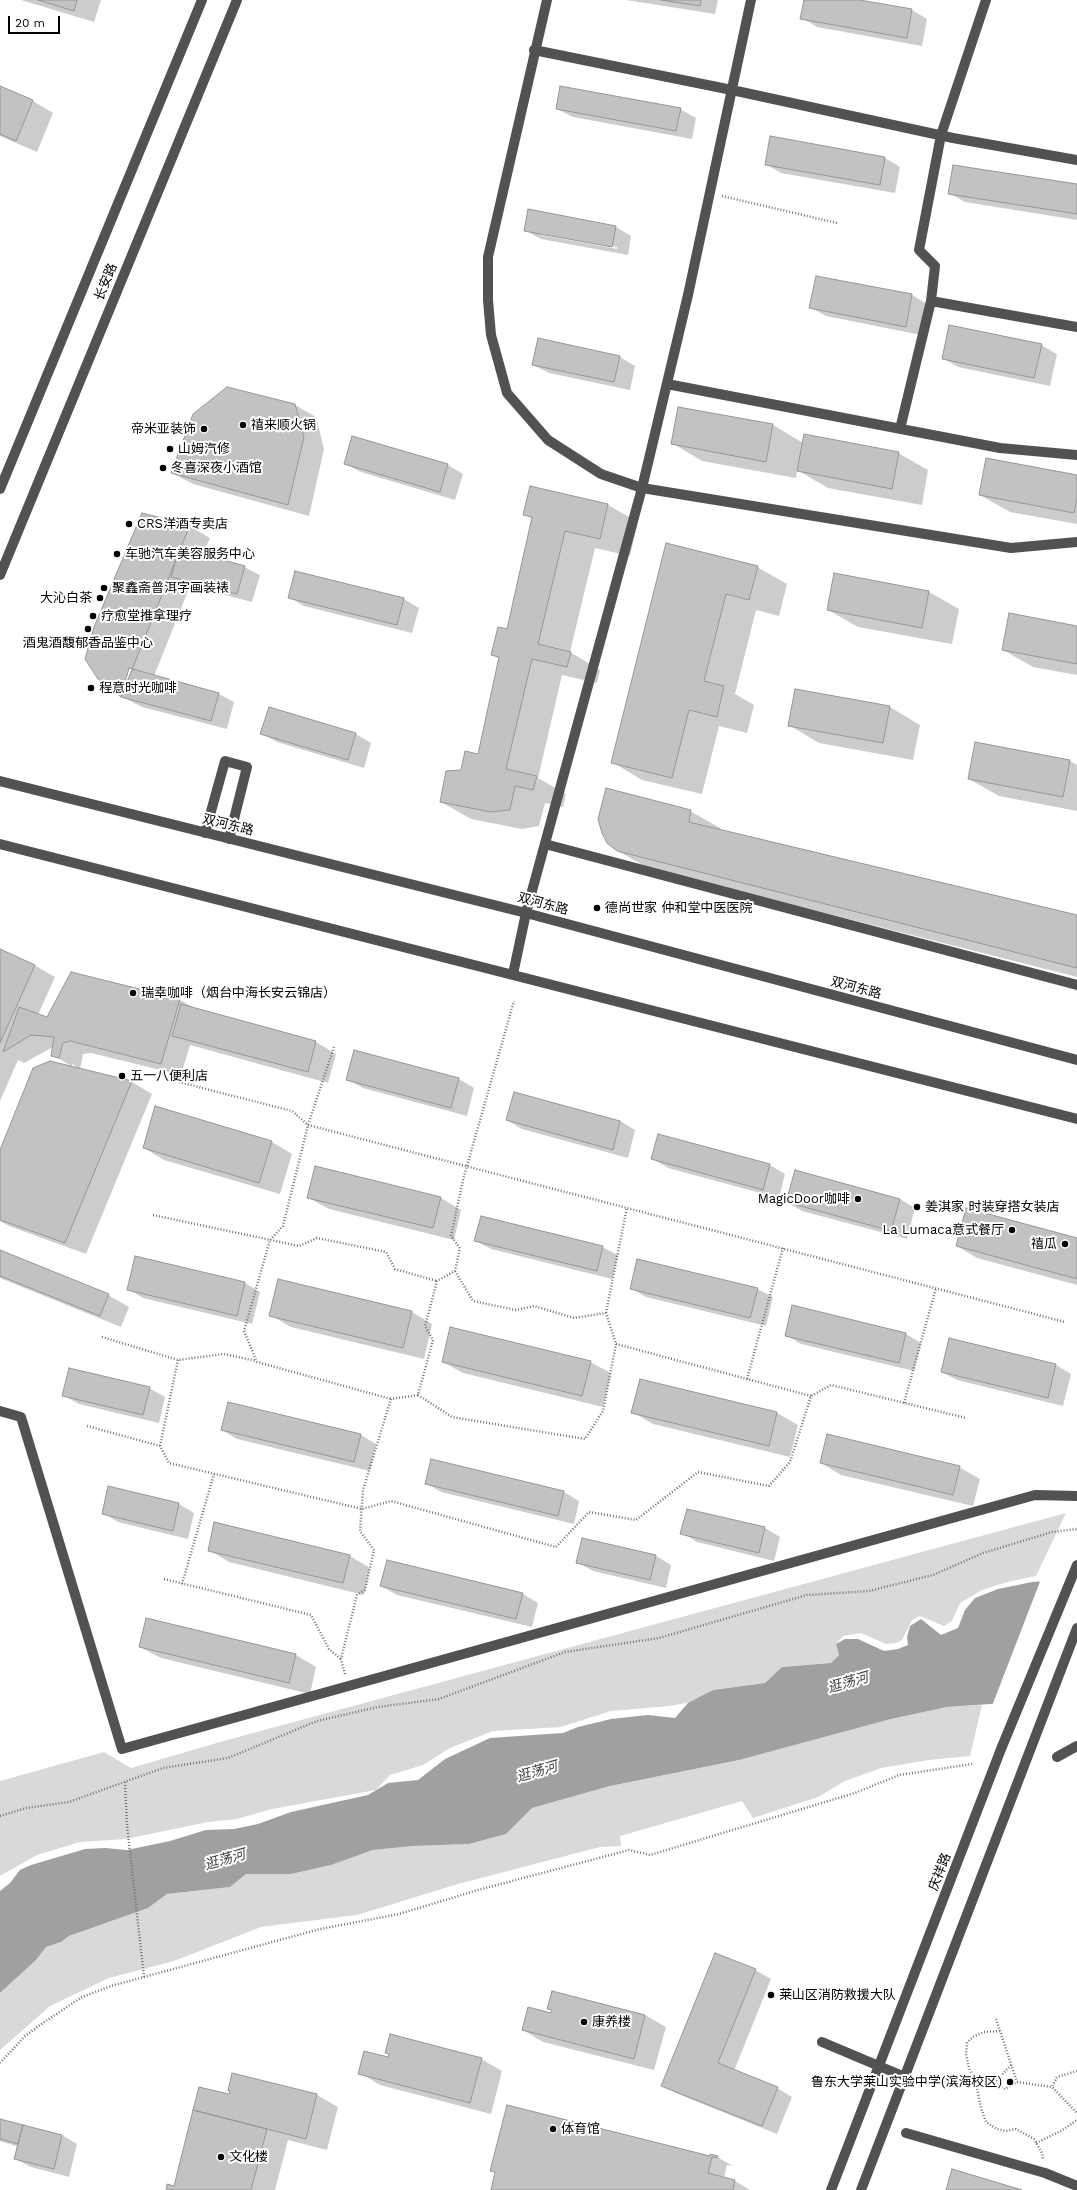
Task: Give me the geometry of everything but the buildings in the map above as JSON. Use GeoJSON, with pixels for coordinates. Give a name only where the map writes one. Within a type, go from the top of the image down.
{"type":"FeatureCollection","features":[{"type":"Feature","properties":{"kind":"street","name":"长安路"},"geometry":{"type":"LineString","coordinates":[[0,489],[202,0]]}},
{"type":"Feature","properties":{"kind":"street","name":"长安路"},"geometry":{"type":"LineString","coordinates":[[0,575],[237,0]]}},
{"type":"Feature","properties":{"kind":"street"},"geometry":{"type":"LineString","coordinates":[[547,0],[534,50],[488,257],[488,300],[491,335],[507,393],[548,440],[601,474],[642,488],[1011,548],[1077,542]]}},
{"type":"Feature","properties":{"kind":"street"},"geometry":{"type":"LineString","coordinates":[[513,974],[526,913],[642,488],[710,193],[751,0]]}},
{"type":"Feature","properties":{"kind":"street"},"geometry":{"type":"LineString","coordinates":[[900,429],[931,301],[935,266],[920,250],[941,135],[986,0]]}},
{"type":"Feature","properties":{"kind":"street"},"geometry":{"type":"LineString","coordinates":[[534,50],[732,90],[941,135],[1077,160]]}},
{"type":"Feature","properties":{"kind":"street"},"geometry":{"type":"LineString","coordinates":[[931,301],[1077,327]]}},
{"type":"Feature","properties":{"kind":"street"},"geometry":{"type":"LineString","coordinates":[[667,384],[1000,448],[1077,455]]}},
{"type":"Feature","properties":{"kind":"street"},"geometry":{"type":"LineString","coordinates":[[205,833],[224,761],[247,767],[229,839]]}},
{"type":"Feature","properties":{"kind":"street","name":"双河东路"},"geometry":{"type":"LineString","coordinates":[[0,781],[526,913],[1077,1060]]}},
{"type":"Feature","properties":{"kind":"street"},"geometry":{"type":"LineString","coordinates":[[0,844],[1077,1119]]}},
{"type":"Feature","properties":{"kind":"street"},"geometry":{"type":"LineString","coordinates":[[545,844],[1077,985]]}},
{"type":"Feature","properties":{"kind":"street"},"geometry":{"type":"LineString","coordinates":[[0,1410],[21,1417],[122,1749],[1035,1495],[1077,1496]]}},
{"type":"Feature","properties":{"kind":"street","name":"庆祥路"},"geometry":{"type":"LineString","coordinates":[[831,2190],[1001,1749],[1077,1565]]}},
{"type":"Feature","properties":{"kind":"street"},"geometry":{"type":"LineString","coordinates":[[861,2190],[1077,1628]]}},
{"type":"Feature","properties":{"kind":"street"},"geometry":{"type":"LineString","coordinates":[[1057,1757],[1077,1746]]}},
{"type":"Feature","properties":{"kind":"street"},"geometry":{"type":"LineString","coordinates":[[822,2042],[905,2077]]}},
{"type":"Feature","properties":{"kind":"street"},"geometry":{"type":"LineString","coordinates":[[906,2134],[1045,2173],[1077,2186]]}},
{"type":"Feature","properties":{"kind":"path"},"geometry":{"type":"LineString","coordinates":[[710,193],[837,223]]}},
{"type":"Feature","properties":{"kind":"path"},"geometry":{"type":"LineString","coordinates":[[514,1001],[467,1165],[451,1236],[460,1248],[455,1271],[472,1300],[516,1310],[534,1306],[574,1318],[606,1313]]}},
{"type":"Feature","properties":{"kind":"path"},"geometry":{"type":"LineString","coordinates":[[257,1362],[244,1331],[270,1240],[283,1226],[308,1125],[334,1047]]}},
{"type":"Feature","properties":{"kind":"path"},"geometry":{"type":"LineString","coordinates":[[179,1082],[292,1111],[308,1125],[467,1165],[1065,1322]]}},
{"type":"Feature","properties":{"kind":"path"},"geometry":{"type":"LineString","coordinates":[[102,1337],[178,1360],[224,1354],[391,1399],[418,1395],[452,1417],[585,1439],[603,1411],[616,1344],[606,1313],[627,1207]]}},
{"type":"Feature","properties":{"kind":"path"},"geometry":{"type":"LineString","coordinates":[[153,1214],[299,1246],[317,1238],[386,1252],[395,1269],[437,1281],[455,1271]]}},
{"type":"Feature","properties":{"kind":"path"},"geometry":{"type":"LineString","coordinates":[[747,1379],[783,1248]]}},
{"type":"Feature","properties":{"kind":"path"},"geometry":{"type":"LineString","coordinates":[[418,1395],[433,1340],[425,1326],[437,1281]]}},
{"type":"Feature","properties":{"kind":"path"},"geometry":{"type":"LineString","coordinates":[[904,1403],[936,1288]]}},
{"type":"Feature","properties":{"kind":"path"},"geometry":{"type":"LineString","coordinates":[[616,1344],[811,1396]]}},
{"type":"Feature","properties":{"kind":"path"},"geometry":{"type":"LineString","coordinates":[[178,1360],[160,1446],[169,1463],[362,1509],[391,1501],[556,1546],[589,1512],[636,1520],[698,1472],[769,1486],[790,1462],[811,1396],[831,1385],[966,1418]]}},
{"type":"Feature","properties":{"kind":"path"},"geometry":{"type":"LineString","coordinates":[[348,1686],[341,1659],[357,1595],[365,1590],[374,1550],[360,1531],[363,1490],[391,1399]]}},
{"type":"Feature","properties":{"kind":"path"},"geometry":{"type":"LineString","coordinates":[[87,1426],[160,1446]]}},
{"type":"Feature","properties":{"kind":"path"},"geometry":{"type":"LineString","coordinates":[[182,1584],[214,1474]]}},
{"type":"Feature","properties":{"kind":"path"},"geometry":{"type":"LineString","coordinates":[[0,1816],[26,1808],[69,1802],[163,1768],[228,1758],[317,1721],[378,1707],[439,1699],[565,1652],[659,1638],[807,1595],[869,1592],[933,1575],[990,1551],[1052,1532],[1077,1529]]}},
{"type":"Feature","properties":{"kind":"path"},"geometry":{"type":"LineString","coordinates":[[164,1579],[311,1615],[329,1649],[341,1659]]}},
{"type":"Feature","properties":{"kind":"path"},"geometry":{"type":"LineString","coordinates":[[0,2063],[25,2036],[82,1998],[111,1986],[320,1929],[399,1914],[478,1890],[629,1850],[650,1855],[855,1792],[899,1776],[972,1764]]}},
{"type":"Feature","properties":{"kind":"path"},"geometry":{"type":"LineString","coordinates":[[125,1782],[127,1825],[144,1977]]}},
{"type":"Feature","properties":{"kind":"path"},"geometry":{"type":"LineString","coordinates":[[996,2019],[1017,2082]]}},
{"type":"Feature","properties":{"kind":"path"},"geometry":{"type":"LineString","coordinates":[[1000,2031],[984,2032],[973,2037],[967,2043],[966,2054],[968,2068],[976,2083],[986,2122],[997,2129],[1006,2131],[1016,2129],[1034,2139],[1042,2153],[1045,2173]]}},
{"type":"Feature","properties":{"kind":"path"},"geometry":{"type":"LineString","coordinates":[[994,2083],[1012,2064]]}},
{"type":"Feature","properties":{"kind":"path"},"geometry":{"type":"LineString","coordinates":[[1052,2087],[1057,2077],[1077,2071]]}},
{"type":"Feature","properties":{"kind":"path"},"geometry":{"type":"LineString","coordinates":[[976,2083],[994,2083],[1005,2089],[1017,2082],[1052,2087],[1077,2113]]}},
{"type":"Feature","properties":{"kind":"path"},"geometry":{"type":"LineString","coordinates":[[1036,2143],[1061,2131],[1077,2120]]}},
{"type":"Feature","properties":{"kind":"shaded area"},"geometry":{"type":"Polygon","coordinates":[[[1066,1513],[1036,1576],[1007,1582],[982,1590],[960,1603],[952,1621],[944,1626],[920,1616],[912,1620],[902,1640],[896,1643],[886,1644],[861,1633],[843,1636],[836,1644],[839,1655],[831,1663],[782,1667],[765,1683],[713,1690],[691,1702],[670,1706],[611,1711],[561,1727],[493,1731],[450,1748],[423,1765],[390,1775],[376,1790],[272,1809],[237,1819],[208,1822],[126,1839],[80,1842],[37,1855],[0,1876],[0,1781],[104,1752],[131,1768],[220,1742],[1066,1513]]]}},
{"type":"Feature","properties":{"kind":"shaded area"},"geometry":{"type":"Polygon","coordinates":[[[982,1705],[970,1756],[929,1760],[881,1768],[845,1781],[818,1797],[753,1818],[742,1801],[620,1836],[621,1846],[600,1847],[458,1884],[357,1915],[261,1927],[174,1961],[109,1978],[50,2006],[0,2050],[0,1993],[36,1960],[46,1947],[61,1942],[69,1936],[148,1908],[167,1894],[230,1887],[246,1874],[291,1874],[331,1865],[373,1850],[413,1846],[469,1844],[506,1834],[532,1808],[610,1786],[739,1760],[891,1719],[947,1707],[982,1705]]]}},
{"type":"Feature","properties":{"kind":"water","name":"逛荡河"},"geometry":{"type":"Polygon","coordinates":[[[1077,1579],[1077,1698],[947,1707],[891,1719],[739,1760],[610,1786],[532,1808],[506,1834],[469,1844],[413,1846],[373,1850],[331,1865],[291,1874],[246,1874],[230,1887],[167,1894],[148,1908],[69,1936],[61,1942],[46,1947],[36,1960],[0,1993],[0,1891],[10,1883],[20,1870],[31,1865],[85,1849],[105,1848],[127,1850],[170,1841],[206,1830],[234,1829],[258,1824],[291,1812],[368,1795],[388,1783],[418,1780],[445,1759],[490,1738],[563,1733],[578,1727],[611,1719],[648,1715],[675,1718],[688,1703],[713,1690],[765,1683],[782,1667],[831,1663],[839,1655],[836,1644],[845,1639],[858,1639],[884,1651],[898,1649],[908,1645],[907,1637],[910,1626],[921,1619],[941,1635],[958,1628],[965,1610],[975,1598],[998,1589],[1032,1582],[1077,1579]]]}},
{"type":"Feature","properties":{"kind":"pier"},"geometry":{"type":"Polygon","coordinates":[[[1077,1577],[1077,1700],[992,1706],[1041,1579],[1077,1577]]]}},
{"type":"Feature","properties":{"kind":"place","name":"禧来顺火锅"},"geometry":{"type":"Point","coordinates":[243,425]}},
{"type":"Feature","properties":{"kind":"place","name":"帝米亚装饰"},"geometry":{"type":"Point","coordinates":[204,429]}},
{"type":"Feature","properties":{"kind":"place","name":"山姆汽修"},"geometry":{"type":"Point","coordinates":[170,449]}},
{"type":"Feature","properties":{"kind":"place","name":"冬喜深夜小酒馆"},"geometry":{"type":"Point","coordinates":[163,468]}},
{"type":"Feature","properties":{"kind":"place","name":"CRS洋酒专卖店"},"geometry":{"type":"Point","coordinates":[129,524]}},
{"type":"Feature","properties":{"kind":"place","name":"车驰汽车美容服务中心"},"geometry":{"type":"Point","coordinates":[117,554]}},
{"type":"Feature","properties":{"kind":"place","name":"聚鑫斋普洱字画装裱"},"geometry":{"type":"Point","coordinates":[104,588]}},
{"type":"Feature","properties":{"kind":"place","name":"大沁白茶"},"geometry":{"type":"Point","coordinates":[100,598]}},
{"type":"Feature","properties":{"kind":"place","name":"疗愈堂推拿理疗"},"geometry":{"type":"Point","coordinates":[93,616]}},
{"type":"Feature","properties":{"kind":"place","name":"酒鬼酒馥郁香品鉴中心"},"geometry":{"type":"Point","coordinates":[88,629]}},
{"type":"Feature","properties":{"kind":"place","name":"程意时光咖啡"},"geometry":{"type":"Point","coordinates":[91,688]}},
{"type":"Feature","properties":{"kind":"place","name":"德尚世家 仲和堂中医医院"},"geometry":{"type":"Point","coordinates":[597,908]}},
{"type":"Feature","properties":{"kind":"place","name":"瑞幸咖啡（烟台中海长安云锦店）"},"geometry":{"type":"Point","coordinates":[133,993]}},
{"type":"Feature","properties":{"kind":"place","name":"五一八便利店"},"geometry":{"type":"Point","coordinates":[122,1076]}},
{"type":"Feature","properties":{"kind":"place","name":"MagicDoor咖啡"},"geometry":{"type":"Point","coordinates":[858,1199]}},
{"type":"Feature","properties":{"kind":"place","name":"姜淇家 时装穿搭女装店"},"geometry":{"type":"Point","coordinates":[917,1207]}},
{"type":"Feature","properties":{"kind":"place","name":"La Lumaca意式餐厅"},"geometry":{"type":"Point","coordinates":[1012,1230]}},
{"type":"Feature","properties":{"kind":"place","name":"禧瓜"},"geometry":{"type":"Point","coordinates":[1065,1244]}},
{"type":"Feature","properties":{"kind":"place","name":"莱山区消防救援大队"},"geometry":{"type":"Point","coordinates":[771,1995]}},
{"type":"Feature","properties":{"kind":"place","name":"康养楼"},"geometry":{"type":"Point","coordinates":[584,2022]}},
{"type":"Feature","properties":{"kind":"place","name":"鲁东大学莱山实验中学(滨海校区)"},"geometry":{"type":"Point","coordinates":[1010,2082]}},
{"type":"Feature","properties":{"kind":"place","name":"体育馆"},"geometry":{"type":"Point","coordinates":[553,2129]}},
{"type":"Feature","properties":{"kind":"place","name":"文化楼"},"geometry":{"type":"Point","coordinates":[221,2157]}}]}
